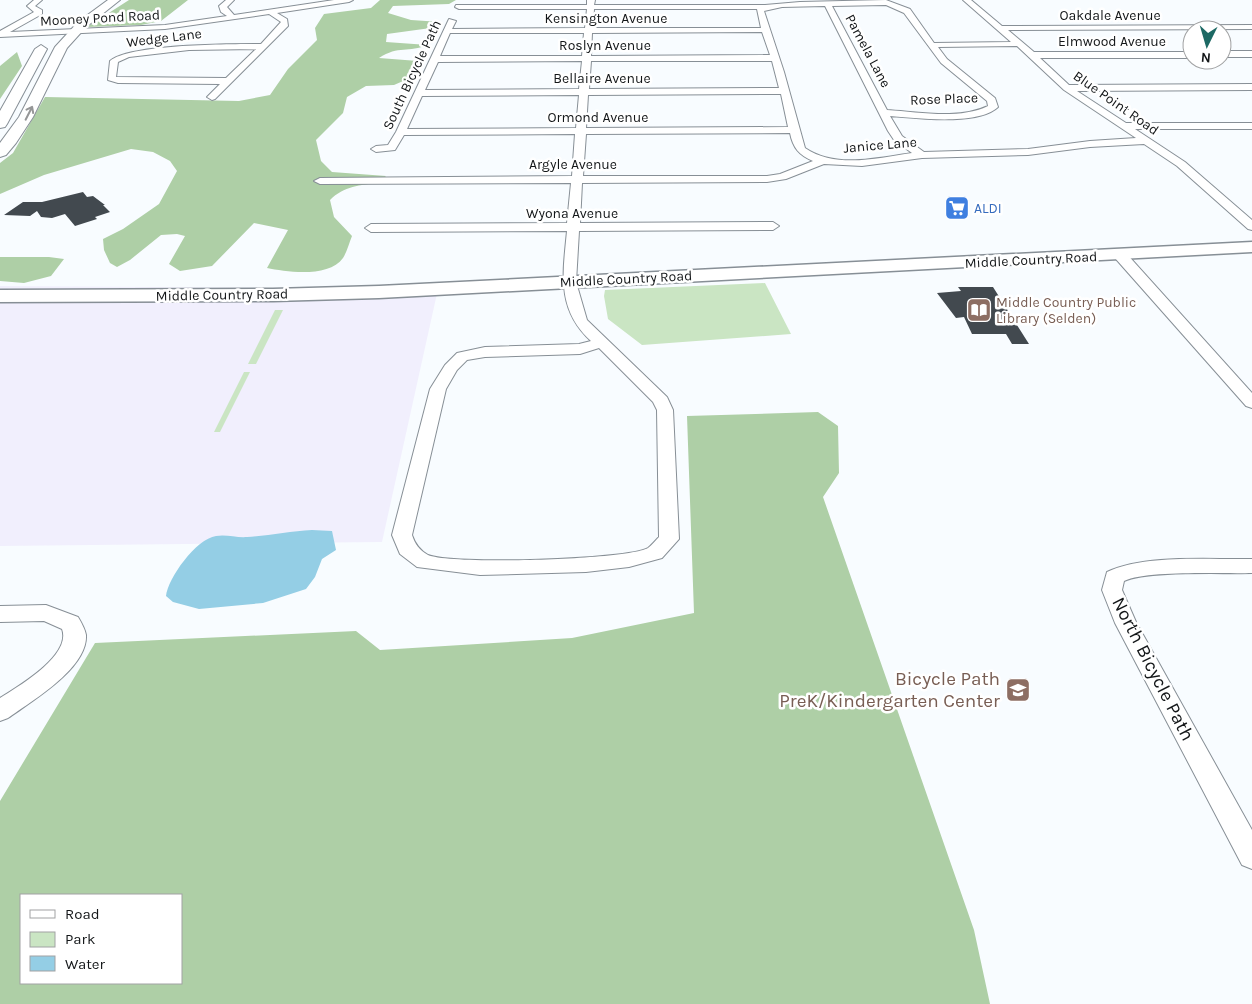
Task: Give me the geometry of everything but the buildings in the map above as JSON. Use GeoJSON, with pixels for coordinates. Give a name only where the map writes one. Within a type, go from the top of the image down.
{"type":"FeatureCollection","features":[{"type":"Feature","properties":{"kind":"highway"},"geometry":{"type":"LineString","coordinates":[[0,124],[36,56],[55,33],[78,14],[100,0]]}},
{"type":"Feature","properties":{"kind":"highway"},"geometry":{"type":"LineString","coordinates":[[0,152],[25,122],[56,55],[74,32],[115,0]]}},
{"type":"Feature","properties":{"kind":"main road","name":"Middle Country Road"},"geometry":{"type":"LineString","coordinates":[[0,296],[273,295],[1120,255],[1252,247]]}},
{"type":"Feature","properties":{"kind":"street"},"geometry":{"type":"LineString","coordinates":[[0,35],[39,12],[31,6],[38,0]]}},
{"type":"Feature","properties":{"kind":"street"},"geometry":{"type":"LineString","coordinates":[[230,0],[223,6],[224,10],[234,18]]}},
{"type":"Feature","properties":{"kind":"street","name":"Mooney Pond Road"},"geometry":{"type":"LineString","coordinates":[[0,35],[142,29],[234,18],[349,0]]}},
{"type":"Feature","properties":{"kind":"street","name":"Blue Point Road"},"geometry":{"type":"LineString","coordinates":[[967,0],[1032,55],[1067,88],[1182,164],[1252,226]]}},
{"type":"Feature","properties":{"kind":"street"},"geometry":{"type":"LineString","coordinates":[[460,4],[591,3],[763,7],[784,2],[828,4],[883,1]]}},
{"type":"Feature","properties":{"kind":"street","name":"Rose Place"},"geometry":{"type":"LineString","coordinates":[[883,1],[907,11],[944,61],[992,100],[993,107],[982,113],[968,115],[885,113]]}},
{"type":"Feature","properties":{"kind":"street"},"geometry":{"type":"LineString","coordinates":[[591,3],[582,91],[569,282],[580,320],[662,400],[665,410],[669,539],[655,552],[629,560],[586,565],[480,568],[424,562],[407,550],[402,535],[438,389],[462,356],[485,352],[580,349],[602,342]]}},
{"type":"Feature","properties":{"kind":"street","name":"South Bicycle Path"},"geometry":{"type":"LineString","coordinates":[[376,149],[391,148],[401,132],[460,4]]}},
{"type":"Feature","properties":{"kind":"street","name":"Pamela Lane"},"geometry":{"type":"LineString","coordinates":[[828,4],[893,131],[898,138],[922,155]]}},
{"type":"Feature","properties":{"kind":"street","name":"Janice Lane"},"geometry":{"type":"LineString","coordinates":[[763,7],[759,12],[784,91],[794,130],[801,150],[810,156],[823,160],[862,163],[922,155],[1028,152],[1083,144],[1146,141]]}},
{"type":"Feature","properties":{"kind":"street"},"geometry":{"type":"LineString","coordinates":[[212,97],[285,24],[271,12]]}},
{"type":"Feature","properties":{"kind":"street","name":"Oakdale Avenue"},"geometry":{"type":"LineString","coordinates":[[999,28],[1252,27]]}},
{"type":"Feature","properties":{"kind":"street","name":"Kensington Avenue"},"geometry":{"type":"LineString","coordinates":[[448,31],[765,30]]}},
{"type":"Feature","properties":{"kind":"street"},"geometry":{"type":"LineString","coordinates":[[932,46],[1019,44]]}},
{"type":"Feature","properties":{"kind":"street","name":"Wedge Lane"},"geometry":{"type":"LineString","coordinates":[[228,80],[113,79],[111,78],[111,70],[120,52],[200,47],[262,46]]}},
{"type":"Feature","properties":{"kind":"street","name":"Elmwood Avenue"},"geometry":{"type":"LineString","coordinates":[[1032,55],[1182,54]]}},
{"type":"Feature","properties":{"kind":"street"},"geometry":{"type":"LineString","coordinates":[[1232,54],[1252,54]]}},
{"type":"Feature","properties":{"kind":"street","name":"Roslyn Avenue"},"geometry":{"type":"LineString","coordinates":[[436,59],[774,58]]}},
{"type":"Feature","properties":{"kind":"street"},"geometry":{"type":"LineString","coordinates":[[1067,88],[1252,87]]}},
{"type":"Feature","properties":{"kind":"street","name":"Bellaire Avenue"},"geometry":{"type":"LineString","coordinates":[[420,92],[784,91]]}},
{"type":"Feature","properties":{"kind":"street"},"geometry":{"type":"LineString","coordinates":[[1125,126],[1252,126]]}},
{"type":"Feature","properties":{"kind":"street","name":"Ormond Avenue"},"geometry":{"type":"LineString","coordinates":[[401,132],[794,130]]}},
{"type":"Feature","properties":{"kind":"street","name":"Argyle Avenue"},"geometry":{"type":"LineString","coordinates":[[320,181],[767,179],[782,177],[823,160]]}},
{"type":"Feature","properties":{"kind":"street","name":"Wyona Avenue"},"geometry":{"type":"LineString","coordinates":[[371,228],[773,226]]}},
{"type":"Feature","properties":{"kind":"street"},"geometry":{"type":"LineString","coordinates":[[1120,255],[1252,403]]}},
{"type":"Feature","properties":{"kind":"street","name":"North Bicycle Path"},"geometry":{"type":"LineString","coordinates":[[1252,566],[1153,568],[1127,571],[1114,577],[1112,590],[1126,623],[1252,856]]}},
{"type":"Feature","properties":{"kind":"street"},"geometry":{"type":"LineString","coordinates":[[0,614],[46,613],[70,622],[75,635],[72,647],[60,666],[43,681],[0,711]]}},
{"type":"Feature","properties":{"kind":"shaded area"},"geometry":{"type":"Polygon","coordinates":[[[0,286],[438,289],[382,542],[0,546],[0,286]]]}},
{"type":"Feature","properties":{"kind":"green space"},"geometry":{"type":"Polygon","coordinates":[[[129,0],[188,0],[161,21],[141,25],[87,27],[129,0]]]}},
{"type":"Feature","properties":{"kind":"green space"},"geometry":{"type":"Polygon","coordinates":[[[380,0],[456,0],[449,4],[393,6],[388,13],[411,20],[441,22],[438,27],[387,34],[386,42],[428,45],[415,49],[398,50],[379,58],[418,61],[410,78],[394,85],[366,86],[347,97],[343,113],[316,140],[321,161],[332,172],[386,176],[379,183],[347,189],[330,200],[334,217],[352,236],[343,258],[328,269],[296,272],[267,268],[288,230],[254,223],[212,266],[180,271],[169,264],[185,236],[177,234],[161,235],[130,260],[117,267],[110,263],[104,250],[103,239],[123,229],[159,204],[177,171],[170,161],[153,152],[131,149],[44,175],[0,194],[0,163],[13,153],[45,97],[239,101],[270,95],[288,69],[317,40],[315,28],[324,14],[371,8],[380,0]]]}},
{"type":"Feature","properties":{"kind":"green space"},"geometry":{"type":"Polygon","coordinates":[[[17,52],[22,66],[0,99],[0,66],[17,52]]]}},
{"type":"Feature","properties":{"kind":"green space"},"geometry":{"type":"Polygon","coordinates":[[[0,257],[49,257],[64,259],[51,276],[24,283],[0,281],[0,257]]]}},
{"type":"Feature","properties":{"kind":"green space"},"geometry":{"type":"Polygon","coordinates":[[[765,283],[791,334],[642,345],[608,319],[604,296],[605,290],[765,283]]]}},
{"type":"Feature","properties":{"kind":"green space"},"geometry":{"type":"Polygon","coordinates":[[[275,310],[283,310],[256,364],[248,364],[275,310]]]}},
{"type":"Feature","properties":{"kind":"green space"},"geometry":{"type":"Polygon","coordinates":[[[244,372],[250,372],[220,432],[214,432],[244,372]]]}},
{"type":"Feature","properties":{"kind":"green space"},"geometry":{"type":"Polygon","coordinates":[[[818,412],[838,426],[839,473],[823,497],[974,930],[990,1004],[0,1004],[0,801],[95,643],[356,631],[380,650],[572,638],[694,613],[687,416],[818,412]]]}},
{"type":"Feature","properties":{"kind":"water"},"geometry":{"type":"Polygon","coordinates":[[[312,530],[332,531],[336,550],[322,559],[315,577],[306,589],[263,603],[199,609],[173,602],[166,596],[172,579],[184,560],[200,544],[208,539],[216,536],[263,536],[312,530]]]}},
{"type":"Feature","properties":{"kind":"place","name":"ALDI"},"geometry":{"type":"Point","coordinates":[957,208]}},
{"type":"Feature","properties":{"kind":"place","name":"Middle Country Public Library (Selden)"},"geometry":{"type":"Point","coordinates":[979,310]}},
{"type":"Feature","properties":{"kind":"place","name":"Bicycle Path PreK/Kindergarten Center"},"geometry":{"type":"Point","coordinates":[1018,690]}}]}
